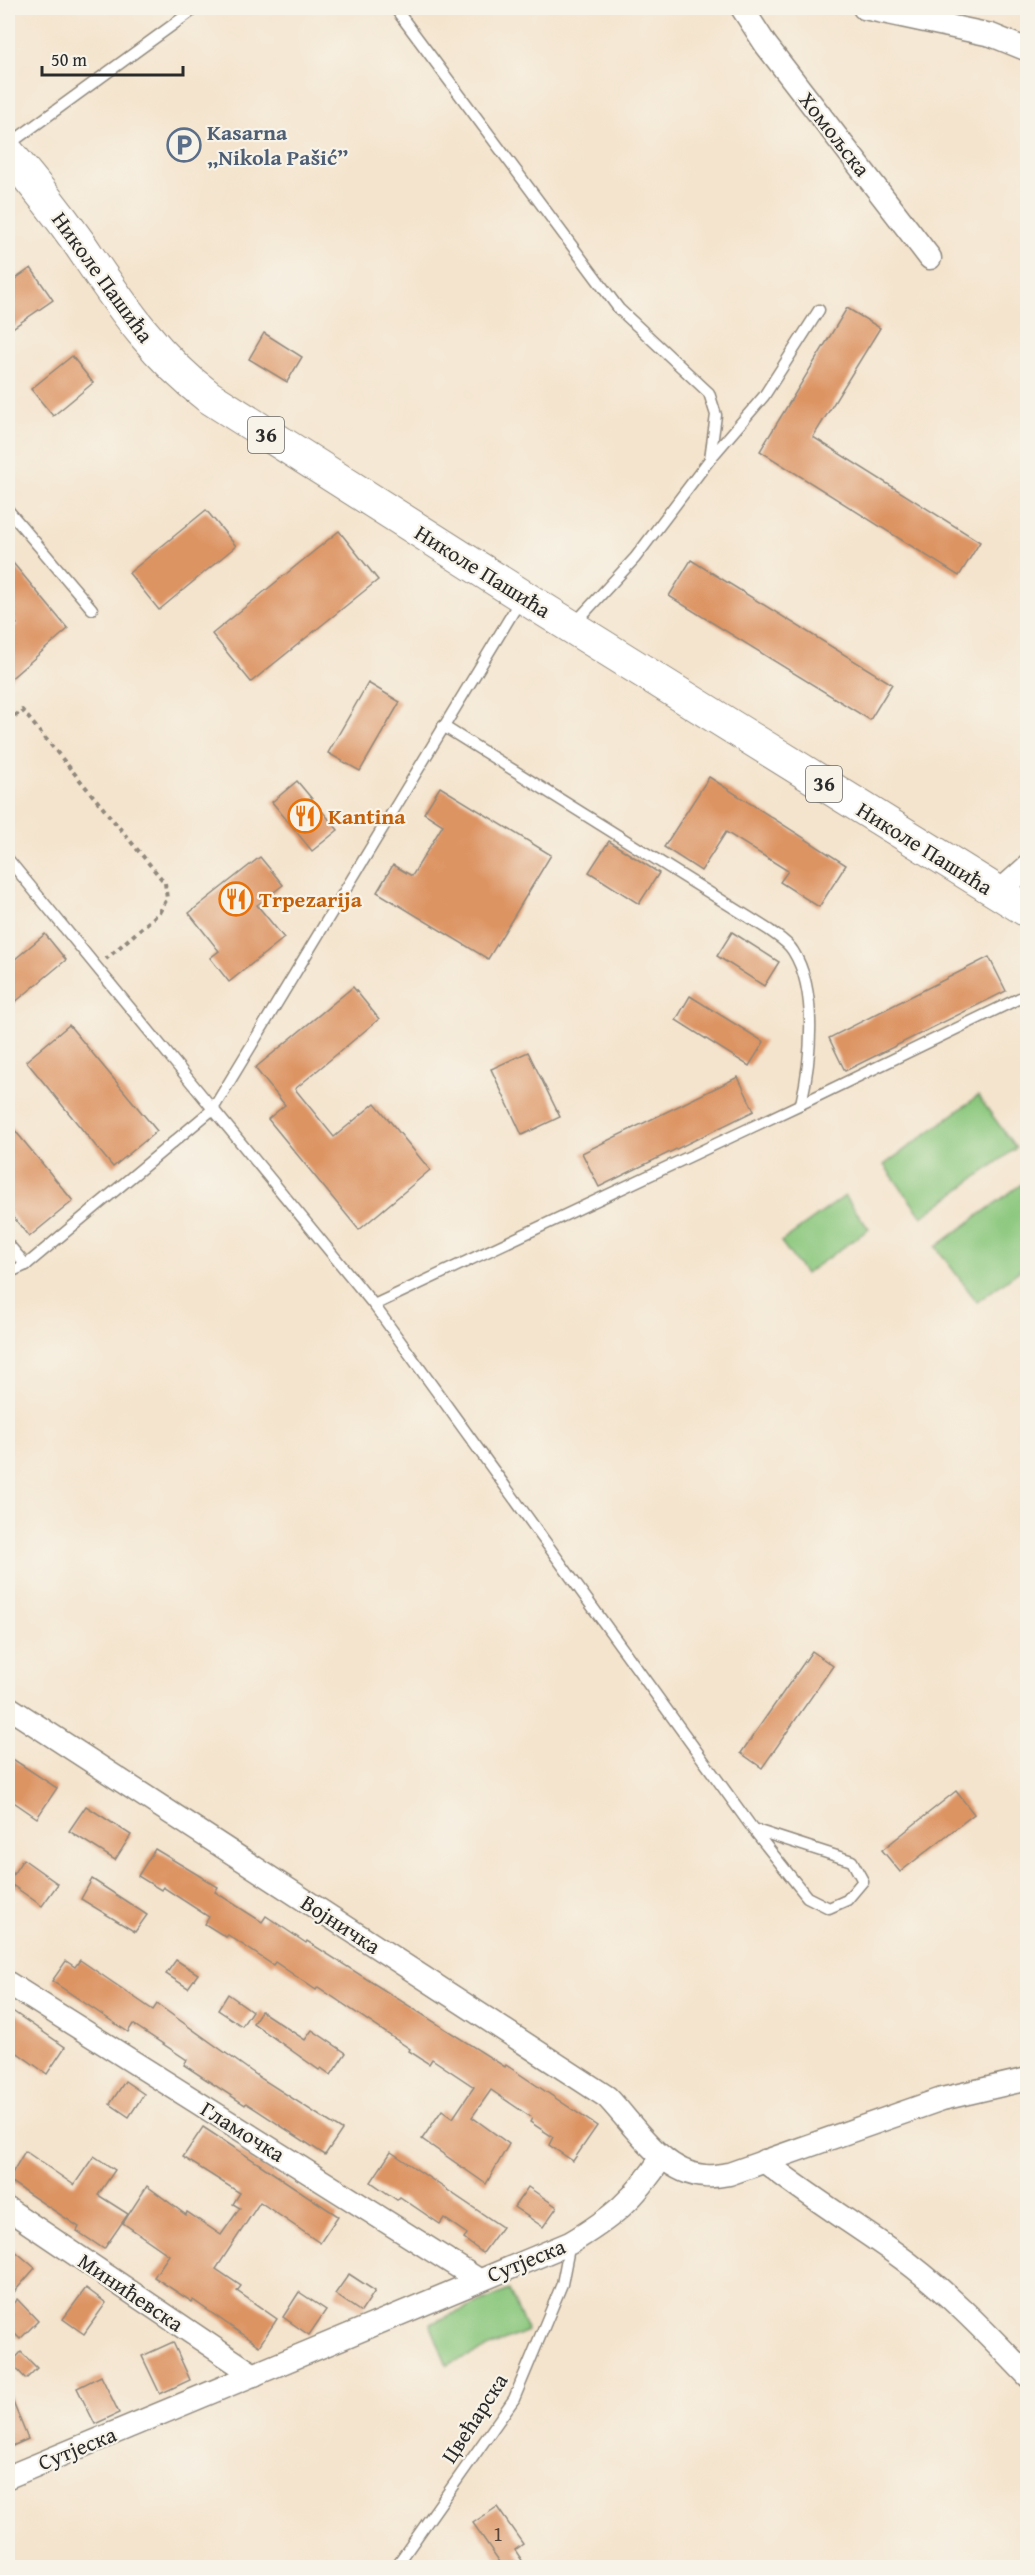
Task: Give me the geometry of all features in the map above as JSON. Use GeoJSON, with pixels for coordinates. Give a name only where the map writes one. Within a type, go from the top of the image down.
{"type":"FeatureCollection","features":[{"type":"Feature","properties":{"kind":"main road","name":"Николе Пашића"},"geometry":{"type":"LineString","coordinates":[[8,153],[60,218],[131,321],[188,381],[245,422],[1028,911]]}},
{"type":"Feature","properties":{"kind":"street","name":"Хомољска"},"geometry":{"type":"LineString","coordinates":[[742,8],[766,45],[930,258]]}},
{"type":"Feature","properties":{"kind":"street"},"geometry":{"type":"LineString","coordinates":[[864,8],[991,35],[1028,50]]}},
{"type":"Feature","properties":{"kind":"street"},"geometry":{"type":"LineString","coordinates":[[998,893],[1028,866]]}},
{"type":"Feature","properties":{"kind":"street","name":"Војничка"},"geometry":{"type":"LineString","coordinates":[[8,1707],[607,2097],[662,2157]]}},
{"type":"Feature","properties":{"kind":"street","name":"Гламочка"},"geometry":{"type":"LineString","coordinates":[[8,1983],[479,2280]]}},
{"type":"Feature","properties":{"kind":"street"},"geometry":{"type":"LineString","coordinates":[[662,2157],[686,2172],[705,2176],[729,2174],[942,2099],[1028,2079]]}},
{"type":"Feature","properties":{"kind":"street","name":"Сутјеска"},"geometry":{"type":"LineString","coordinates":[[8,2477],[570,2243],[614,2215],[645,2181],[662,2157]]}},
{"type":"Feature","properties":{"kind":"street"},"geometry":{"type":"LineString","coordinates":[[764,2161],[810,2198],[893,2252],[966,2310],[1028,2376]]}},
{"type":"Feature","properties":{"kind":"street","name":"Минићевска"},"geometry":{"type":"LineString","coordinates":[[8,2210],[254,2375]]}},
{"type":"Feature","properties":{"kind":"lane"},"geometry":{"type":"LineString","coordinates":[[8,145],[196,8]]}},
{"type":"Feature","properties":{"kind":"lane"},"geometry":{"type":"LineString","coordinates":[[395,8],[619,309],[709,393],[716,415],[710,459]]}},
{"type":"Feature","properties":{"kind":"lane"},"geometry":{"type":"LineString","coordinates":[[571,626],[635,558],[710,459],[764,396],[819,310]]}},
{"type":"Feature","properties":{"kind":"lane"},"geometry":{"type":"LineString","coordinates":[[8,510],[92,609]]}},
{"type":"Feature","properties":{"kind":"lane"},"geometry":{"type":"LineString","coordinates":[[8,1273],[26,1265],[213,1108],[522,596]]}},
{"type":"Feature","properties":{"kind":"lane"},"geometry":{"type":"LineString","coordinates":[[443,726],[769,930],[792,948],[802,968],[810,1015],[808,1072],[801,1104]]}},
{"type":"Feature","properties":{"kind":"lane"},"geometry":{"type":"LineString","coordinates":[[8,859],[374,1305],[753,1829],[807,1897],[829,1908],[847,1900],[862,1881],[852,1861],[753,1829]]}},
{"type":"Feature","properties":{"kind":"lane"},"geometry":{"type":"LineString","coordinates":[[374,1305],[801,1104],[1028,994]]}},
{"type":"Feature","properties":{"kind":"lane"},"geometry":{"type":"LineString","coordinates":[[8,1244],[26,1265]]}},
{"type":"Feature","properties":{"kind":"lane","name":"Цвећарска"},"geometry":{"type":"LineString","coordinates":[[395,2568],[514,2399],[562,2284],[570,2243]]}},
{"type":"Feature","properties":{"kind":"path"},"geometry":{"type":"LineString","coordinates":[[8,722],[22,710],[165,883],[167,899],[159,913],[96,967]]}},
{"type":"Feature","properties":{"kind":"green space"},"geometry":{"type":"Polygon","coordinates":[[[978,1096],[1016,1148],[922,1217],[884,1165],[978,1096]]]}},
{"type":"Feature","properties":{"kind":"green space"},"geometry":{"type":"Polygon","coordinates":[[[1027,1180],[1027,1265],[977,1302],[936,1247],[1027,1180]]]}},
{"type":"Feature","properties":{"kind":"green space"},"geometry":{"type":"Polygon","coordinates":[[[845,1196],[869,1229],[805,1274],[781,1242],[845,1196]]]}},
{"type":"Feature","properties":{"kind":"green space"},"geometry":{"type":"Polygon","coordinates":[[[509,2290],[527,2331],[447,2365],[430,2324],[509,2290]]]}},
{"type":"Feature","properties":{"kind":"building"},"geometry":{"type":"Polygon","coordinates":[[[31,268],[53,300],[8,331],[8,284],[31,268]]]}},
{"type":"Feature","properties":{"kind":"building"},"geometry":{"type":"Polygon","coordinates":[[[847,308],[880,328],[813,437],[980,542],[959,576],[760,451],[847,308]]]}},
{"type":"Feature","properties":{"kind":"building"},"geometry":{"type":"Polygon","coordinates":[[[264,333],[302,357],[287,382],[249,359],[264,333]]]}},
{"type":"Feature","properties":{"kind":"building"},"geometry":{"type":"Polygon","coordinates":[[[72,356],[93,383],[53,416],[31,389],[72,356]]]}},
{"type":"Feature","properties":{"kind":"building"},"geometry":{"type":"Polygon","coordinates":[[[206,510],[236,546],[159,610],[129,573],[206,510]]]}},
{"type":"Feature","properties":{"kind":"building"},"geometry":{"type":"Polygon","coordinates":[[[339,531],[378,580],[251,682],[212,634],[339,531]]]}},
{"type":"Feature","properties":{"kind":"building"},"geometry":{"type":"Polygon","coordinates":[[[8,557],[68,629],[8,681],[8,632],[17,624],[8,612],[8,557]]]}},
{"type":"Feature","properties":{"kind":"building"},"geometry":{"type":"Polygon","coordinates":[[[691,560],[892,684],[870,720],[669,596],[691,560]]]}},
{"type":"Feature","properties":{"kind":"building"},"geometry":{"type":"Polygon","coordinates":[[[368,683],[400,702],[360,771],[328,753],[368,683]]]}},
{"type":"Feature","properties":{"kind":"building"},"geometry":{"type":"Polygon","coordinates":[[[709,777],[846,865],[819,907],[780,882],[788,871],[726,832],[701,871],[664,847],[709,777]]]}},
{"type":"Feature","properties":{"kind":"building","name":"Kantina"},"geometry":{"type":"Polygon","coordinates":[[[297,781],[338,830],[312,851],[272,802],[297,781]]]}},
{"type":"Feature","properties":{"kind":"building"},"geometry":{"type":"Polygon","coordinates":[[[440,787],[551,855],[488,959],[377,892],[393,865],[412,876],[443,825],[424,813],[440,787]]]}},
{"type":"Feature","properties":{"kind":"building"},"geometry":{"type":"Polygon","coordinates":[[[609,841],[659,873],[639,904],[589,872],[609,841]]]}},
{"type":"Feature","properties":{"kind":"building"},"geometry":{"type":"Polygon","coordinates":[[[260,857],[283,885],[257,905],[284,938],[229,982],[210,958],[219,951],[189,913],[260,857]]]}},
{"type":"Feature","properties":{"kind":"building"},"geometry":{"type":"Polygon","coordinates":[[[732,932],[779,962],[764,986],[717,956],[732,932]]]}},
{"type":"Feature","properties":{"kind":"building"},"geometry":{"type":"Polygon","coordinates":[[[45,934],[66,960],[8,1008],[8,965],[45,934]]]}},
{"type":"Feature","properties":{"kind":"building"},"geometry":{"type":"Polygon","coordinates":[[[989,957],[1006,991],[845,1071],[829,1038],[989,957]]]}},
{"type":"Feature","properties":{"kind":"building"},"geometry":{"type":"Polygon","coordinates":[[[353,987],[379,1019],[295,1089],[334,1137],[375,1103],[430,1170],[359,1230],[268,1119],[285,1105],[255,1068],[353,987]]]}},
{"type":"Feature","properties":{"kind":"building"},"geometry":{"type":"Polygon","coordinates":[[[690,996],[764,1042],[749,1066],[676,1020],[690,996]]]}},
{"type":"Feature","properties":{"kind":"building"},"geometry":{"type":"Polygon","coordinates":[[[69,1025],[157,1131],[113,1167],[26,1061],[69,1025]]]}},
{"type":"Feature","properties":{"kind":"building"},"geometry":{"type":"Polygon","coordinates":[[[528,1052],[560,1117],[522,1135],[491,1069],[528,1052]]]}},
{"type":"Feature","properties":{"kind":"building"},"geometry":{"type":"Polygon","coordinates":[[[738,1077],[754,1111],[599,1187],[582,1153],[738,1077]]]}},
{"type":"Feature","properties":{"kind":"building"},"geometry":{"type":"Polygon","coordinates":[[[8,1122],[73,1201],[29,1237],[8,1210],[8,1122]]]}},
{"type":"Feature","properties":{"kind":"building"},"geometry":{"type":"Polygon","coordinates":[[[812,1651],[833,1666],[762,1768],[741,1753],[812,1651]]]}},
{"type":"Feature","properties":{"kind":"building"},"geometry":{"type":"Polygon","coordinates":[[[8,1756],[57,1788],[37,1818],[8,1798],[8,1756]]]}},
{"type":"Feature","properties":{"kind":"building"},"geometry":{"type":"Polygon","coordinates":[[[956,1791],[974,1814],[900,1872],[882,1850],[956,1791]]]}},
{"type":"Feature","properties":{"kind":"building"},"geometry":{"type":"Polygon","coordinates":[[[86,1806],[131,1835],[115,1860],[69,1831],[86,1806]]]}},
{"type":"Feature","properties":{"kind":"building"},"geometry":{"type":"Polygon","coordinates":[[[155,1849],[218,1887],[215,1892],[262,1922],[266,1916],[505,2067],[506,2065],[597,2126],[573,2161],[549,2145],[553,2137],[530,2122],[532,2118],[491,2090],[472,2117],[509,2144],[486,2184],[422,2139],[442,2110],[453,2118],[474,2087],[432,2059],[429,2064],[318,1987],[316,1990],[275,1962],[273,1965],[228,1935],[226,1937],[205,1924],[209,1917],[163,1887],[161,1890],[138,1876],[155,1849]]]}},
{"type":"Feature","properties":{"kind":"building"},"geometry":{"type":"Polygon","coordinates":[[[23,1859],[58,1884],[42,1906],[8,1882],[23,1859]]]}},
{"type":"Feature","properties":{"kind":"building"},"geometry":{"type":"Polygon","coordinates":[[[92,1879],[147,1915],[135,1932],[81,1899],[92,1879]]]}},
{"type":"Feature","properties":{"kind":"building"},"geometry":{"type":"Polygon","coordinates":[[[80,1960],[153,2010],[157,2004],[262,2079],[342,2130],[325,2155],[184,2065],[187,2060],[133,2024],[128,2032],[52,1981],[66,1961],[75,1967],[80,1960]]]}},
{"type":"Feature","properties":{"kind":"building"},"geometry":{"type":"Polygon","coordinates":[[[176,1960],[198,1974],[188,1988],[166,1974],[176,1960]]]}},
{"type":"Feature","properties":{"kind":"building"},"geometry":{"type":"Polygon","coordinates":[[[228,1994],[252,2011],[242,2026],[218,2010],[228,1994]]]}},
{"type":"Feature","properties":{"kind":"building"},"geometry":{"type":"Polygon","coordinates":[[[8,2008],[65,2047],[47,2074],[8,2046],[8,2008]]]}},
{"type":"Feature","properties":{"kind":"building"},"geometry":{"type":"Polygon","coordinates":[[[261,2011],[305,2040],[312,2030],[346,2053],[331,2075],[321,2068],[319,2070],[253,2023],[261,2011]]]}},
{"type":"Feature","properties":{"kind":"building"},"geometry":{"type":"Polygon","coordinates":[[[125,2081],[144,2094],[129,2117],[110,2104],[125,2081]]]}},
{"type":"Feature","properties":{"kind":"building"},"geometry":{"type":"Polygon","coordinates":[[[203,2127],[338,2216],[320,2243],[260,2202],[216,2269],[241,2286],[237,2291],[277,2319],[259,2346],[193,2300],[192,2302],[154,2277],[169,2255],[123,2223],[147,2186],[186,2215],[187,2212],[221,2235],[240,2208],[233,2204],[240,2193],[183,2157],[203,2127]]]}},
{"type":"Feature","properties":{"kind":"building"},"geometry":{"type":"Polygon","coordinates":[[[25,2151],[74,2185],[94,2156],[115,2170],[98,2195],[128,2214],[104,2249],[77,2231],[79,2227],[8,2180],[25,2151]]]}},
{"type":"Feature","properties":{"kind":"building"},"geometry":{"type":"Polygon","coordinates":[[[391,2152],[502,2227],[483,2253],[464,2239],[467,2234],[444,2218],[440,2224],[400,2197],[397,2200],[371,2182],[391,2152]]]}},
{"type":"Feature","properties":{"kind":"building"},"geometry":{"type":"Polygon","coordinates":[[[528,2187],[557,2207],[543,2227],[514,2207],[528,2187]]]}},
{"type":"Feature","properties":{"kind":"building"},"geometry":{"type":"Polygon","coordinates":[[[14,2250],[35,2268],[8,2299],[8,2258],[14,2250]]]}},
{"type":"Feature","properties":{"kind":"building"},"geometry":{"type":"Polygon","coordinates":[[[349,2274],[375,2291],[361,2312],[335,2294],[349,2274]]]}},
{"type":"Feature","properties":{"kind":"building"},"geometry":{"type":"Polygon","coordinates":[[[86,2288],[106,2303],[84,2334],[63,2319],[86,2288]]]}},
{"type":"Feature","properties":{"kind":"building"},"geometry":{"type":"Polygon","coordinates":[[[299,2292],[326,2310],[309,2335],[283,2317],[299,2292]]]}},
{"type":"Feature","properties":{"kind":"building"},"geometry":{"type":"Polygon","coordinates":[[[17,2299],[38,2321],[20,2339],[8,2327],[8,2309],[17,2299]]]}},
{"type":"Feature","properties":{"kind":"building"},"geometry":{"type":"Polygon","coordinates":[[[173,2342],[190,2380],[160,2394],[142,2356],[173,2342]]]}},
{"type":"Feature","properties":{"kind":"building"},"geometry":{"type":"Polygon","coordinates":[[[21,2352],[37,2368],[26,2379],[11,2363],[21,2352]]]}},
{"type":"Feature","properties":{"kind":"building"},"geometry":{"type":"Polygon","coordinates":[[[101,2376],[119,2413],[95,2424],[77,2388],[101,2376]]]}},
{"type":"Feature","properties":{"kind":"building"},"geometry":{"type":"Polygon","coordinates":[[[8,2390],[28,2439],[8,2448],[8,2390]]]}},
{"type":"Feature","properties":{"kind":"building"},"geometry":{"type":"Polygon","coordinates":[[[497,2507],[523,2544],[515,2550],[527,2568],[504,2568],[473,2523],[497,2507]]]}},
{"type":"Feature","properties":{"kind":"place","name":"Kasarna „Nikola Pašić”"},"geometry":{"type":"Point","coordinates":[184,145]}},
{"type":"Feature","properties":{"kind":"place","name":"Kantina"},"geometry":{"type":"Point","coordinates":[305,816]}},
{"type":"Feature","properties":{"kind":"place","name":"Trpezarija"},"geometry":{"type":"Point","coordinates":[236,899]}}]}
